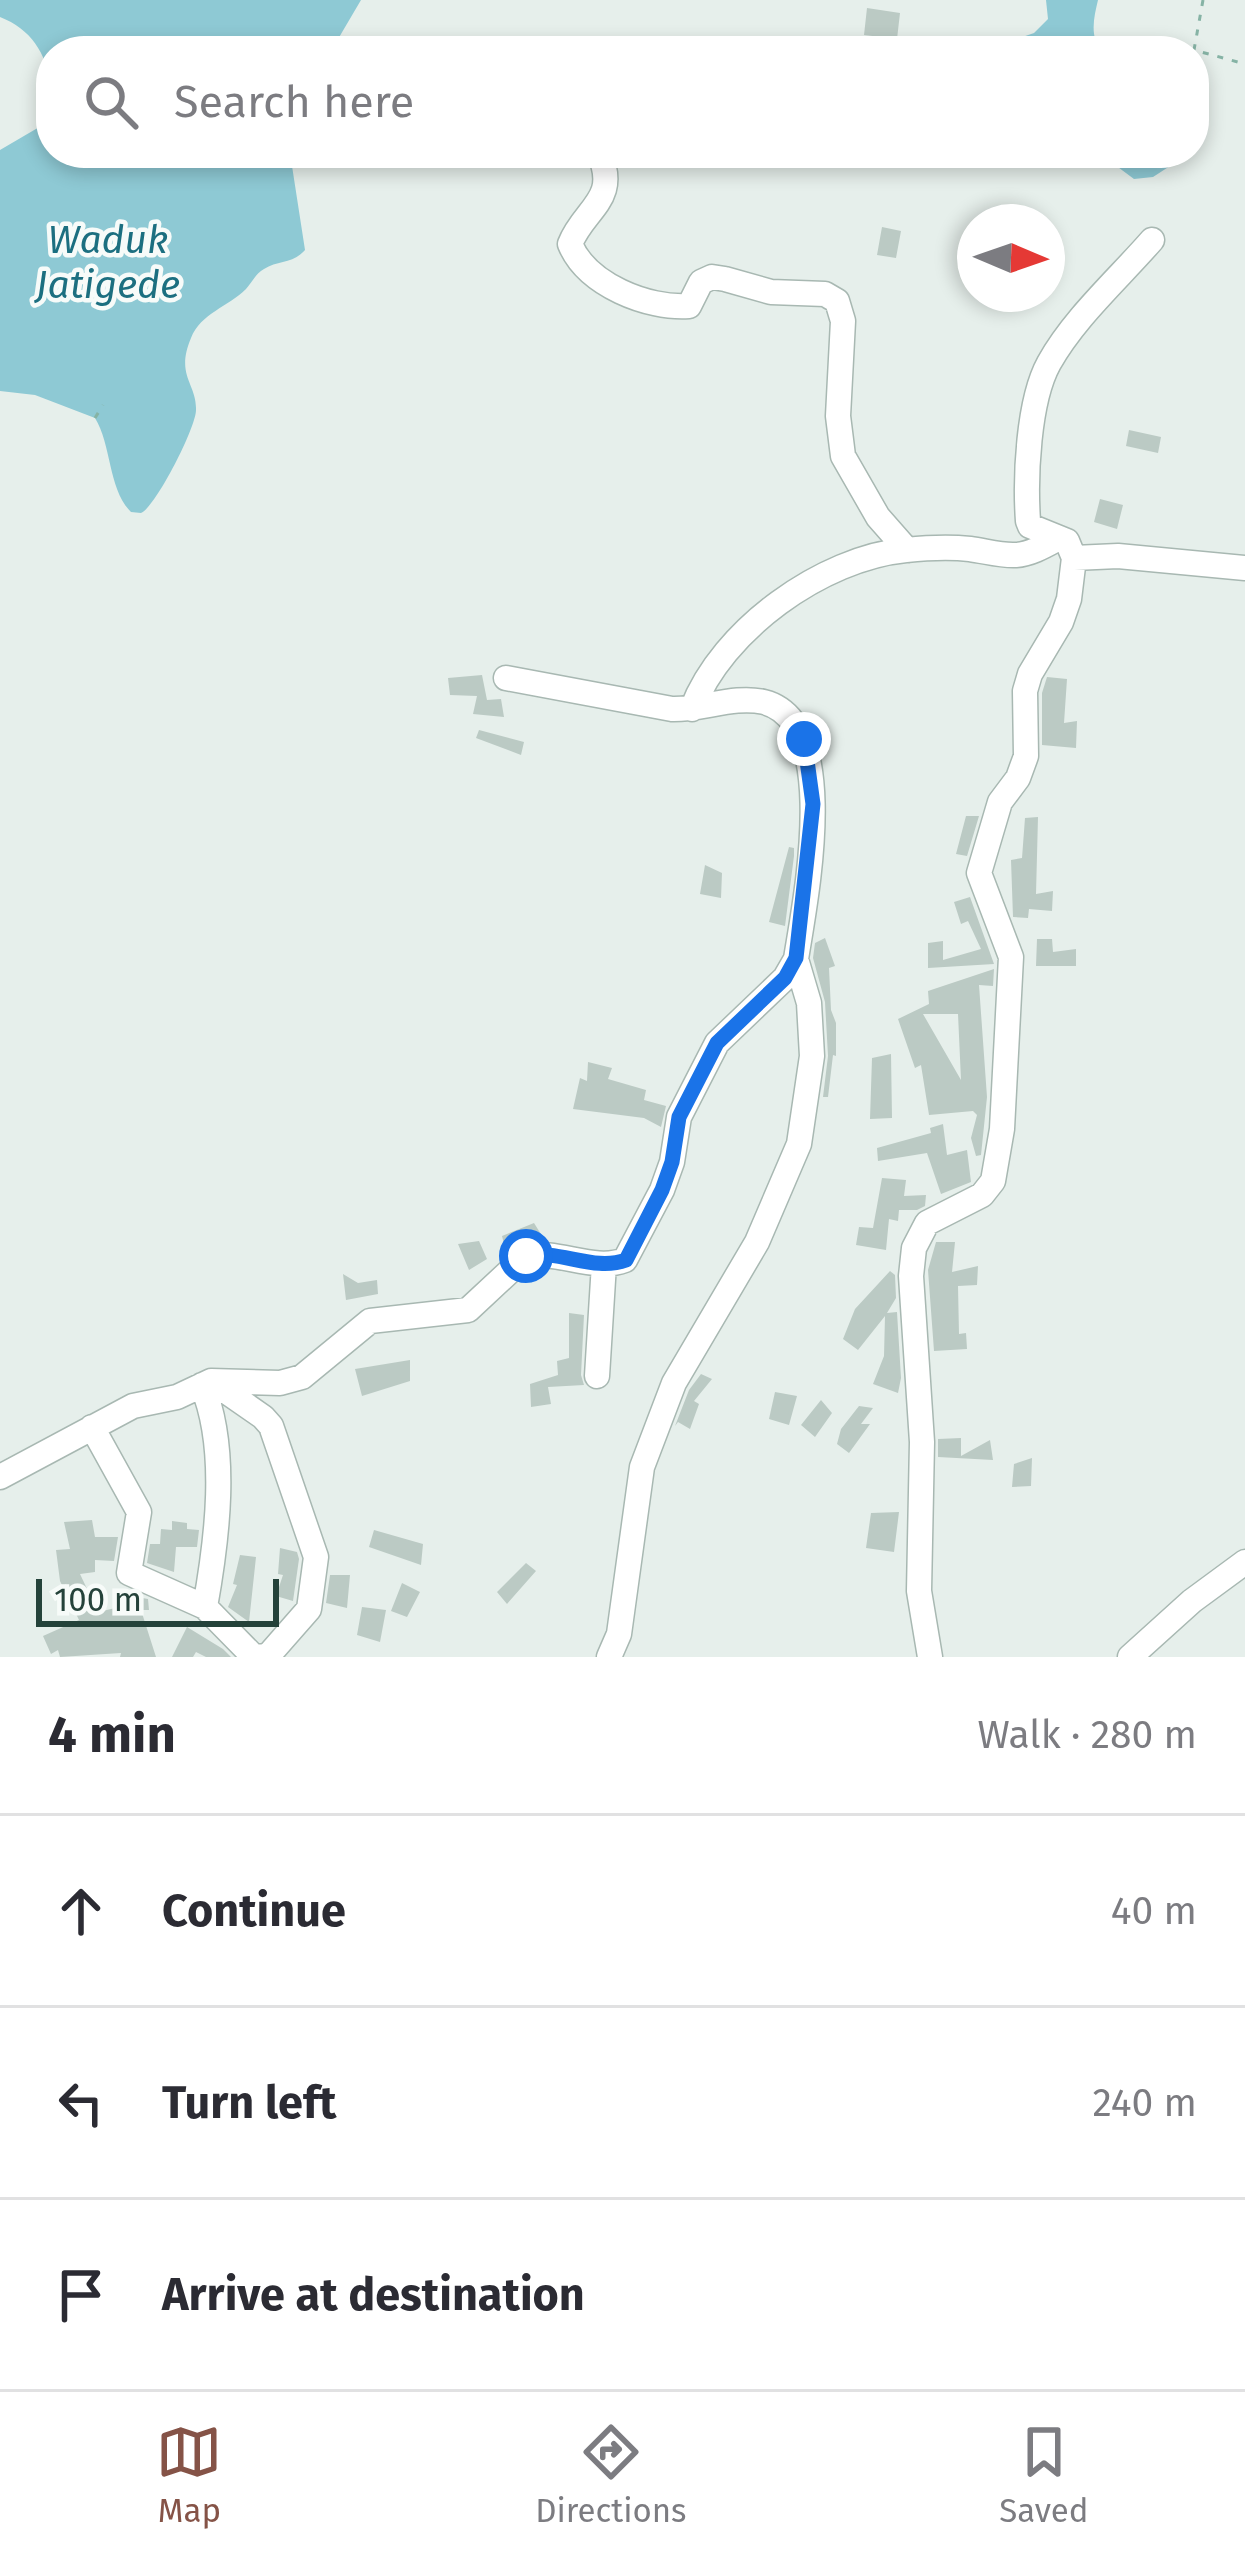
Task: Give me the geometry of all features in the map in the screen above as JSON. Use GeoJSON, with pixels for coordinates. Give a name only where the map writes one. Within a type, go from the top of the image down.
{"type":"FeatureCollection","features":[{"type":"Feature","properties":{"kind":"street"},"geometry":{"type":"LineString","coordinates":[[603,168],[603,196],[570,244],[580,262],[632,297],[668,307],[689,306],[701,282],[712,277],[771,292],[825,294],[837,301],[843,321],[838,437],[865,497],[907,550]]}},
{"type":"Feature","properties":{"kind":"street"},"geometry":{"type":"LineString","coordinates":[[1067,548],[1028,521],[1037,390],[1060,347],[1152,240]]}},
{"type":"Feature","properties":{"kind":"street"},"geometry":{"type":"LineString","coordinates":[[692,710],[707,675],[724,653],[788,598],[851,561],[907,550],[964,548],[1014,556],[1067,548],[1245,568]]}},
{"type":"Feature","properties":{"kind":"street"},"geometry":{"type":"LineString","coordinates":[[930,1657],[917,1550],[922,1442],[911,1276],[914,1248],[927,1223],[982,1195],[993,1181],[1002,1129],[1011,957],[980,873],[1000,802],[1018,778],[1026,756],[1025,691],[1035,660],[1060,622],[1069,598],[1067,548]]}},
{"type":"Feature","properties":{"kind":"street"},"geometry":{"type":"LineString","coordinates":[[0,1477],[133,1406],[177,1397],[207,1383],[280,1383],[302,1377],[370,1321],[467,1310],[526,1256],[604,1264],[626,1260],[662,1190],[679,1117],[717,1043],[785,978],[796,958],[813,804],[804,739],[770,704],[738,700],[692,710],[614,700],[506,677]]}},
{"type":"Feature","properties":{"kind":"street"},"geometry":{"type":"LineString","coordinates":[[610,1657],[619,1634],[642,1467],[674,1383],[757,1242],[799,1144],[812,1055],[806,989],[796,958]]}},
{"type":"Feature","properties":{"kind":"street"},"geometry":{"type":"LineString","coordinates":[[597,1376],[604,1264]]}},
{"type":"Feature","properties":{"kind":"street"},"geometry":{"type":"LineString","coordinates":[[205,1607],[218,1521],[214,1424],[207,1383]]}},
{"type":"Feature","properties":{"kind":"street"},"geometry":{"type":"LineString","coordinates":[[92,1427],[139,1512],[129,1573],[205,1607],[253,1656],[266,1657],[310,1609],[316,1557],[271,1426],[207,1383]]}},
{"type":"Feature","properties":{"kind":"street"},"geometry":{"type":"LineString","coordinates":[[1130,1657],[1192,1601],[1245,1562]]}},
{"type":"Feature","properties":{"kind":"path"},"geometry":{"type":"LineString","coordinates":[[1197,36],[1203,0]]}},
{"type":"Feature","properties":{"kind":"path"},"geometry":{"type":"LineString","coordinates":[[1209,54],[1245,64]]}},
{"type":"Feature","properties":{"kind":"path"},"geometry":{"type":"LineString","coordinates":[[95,418],[103,405]]}},
{"type":"Feature","properties":{"kind":"water"},"geometry":{"type":"Polygon","coordinates":[[[0,0],[361,0],[340,36],[36,36],[36,46],[20,28],[0,17],[0,0]]]}},
{"type":"Feature","properties":{"kind":"water"},"geometry":{"type":"Polygon","coordinates":[[[1046,0],[1098,0],[1095,36],[1025,36],[1048,19],[1046,0]]]}},
{"type":"Feature","properties":{"kind":"water","name":"Waduk Jatigede"},"geometry":{"type":"Polygon","coordinates":[[[36,129],[36,168],[292,168],[305,250],[261,271],[246,289],[195,329],[185,361],[195,401],[194,419],[165,483],[141,513],[131,512],[118,492],[95,418],[35,395],[0,391],[0,150],[36,129]]]}},
{"type":"Feature","properties":{"kind":"water"},"geometry":{"type":"Polygon","coordinates":[[[1119,168],[1167,168],[1153,177],[1134,179],[1119,168]]]}},
{"type":"Feature","properties":{"kind":"building"},"geometry":{"type":"Polygon","coordinates":[[[867,8],[900,13],[897,36],[864,35],[867,8]]]}},
{"type":"Feature","properties":{"kind":"building"},"geometry":{"type":"Polygon","coordinates":[[[882,227],[901,231],[896,258],[877,255],[882,227]]]}},
{"type":"Feature","properties":{"kind":"building"},"geometry":{"type":"Polygon","coordinates":[[[1129,430],[1161,437],[1158,453],[1126,446],[1129,430]]]}},
{"type":"Feature","properties":{"kind":"building"},"geometry":{"type":"Polygon","coordinates":[[[1100,499],[1123,505],[1117,529],[1094,522],[1100,499]]]}},
{"type":"Feature","properties":{"kind":"building"},"geometry":{"type":"Polygon","coordinates":[[[482,675],[487,700],[501,699],[504,717],[473,714],[477,696],[450,695],[448,678],[482,675]]]}},
{"type":"Feature","properties":{"kind":"building"},"geometry":{"type":"Polygon","coordinates":[[[1047,677],[1067,679],[1064,723],[1077,721],[1076,748],[1042,745],[1042,693],[1047,677]]]}},
{"type":"Feature","properties":{"kind":"building"},"geometry":{"type":"Polygon","coordinates":[[[479,730],[524,742],[521,755],[476,738],[479,730]]]}},
{"type":"Feature","properties":{"kind":"building"},"geometry":{"type":"Polygon","coordinates":[[[966,816],[979,816],[967,856],[956,854],[966,816]]]}},
{"type":"Feature","properties":{"kind":"building"},"geometry":{"type":"Polygon","coordinates":[[[1038,817],[1036,894],[1053,891],[1052,911],[1029,909],[1028,918],[1013,917],[1011,860],[1022,858],[1025,818],[1038,817]]]}},
{"type":"Feature","properties":{"kind":"building"},"geometry":{"type":"Polygon","coordinates":[[[789,847],[794,848],[794,856],[785,926],[769,922],[789,847]]]}},
{"type":"Feature","properties":{"kind":"building"},"geometry":{"type":"Polygon","coordinates":[[[705,865],[722,873],[721,898],[700,894],[705,865]]]}},
{"type":"Feature","properties":{"kind":"building"},"geometry":{"type":"Polygon","coordinates":[[[970,897],[994,964],[928,968],[928,943],[943,941],[943,960],[981,949],[968,921],[961,924],[954,902],[970,897]]]}},
{"type":"Feature","properties":{"kind":"building"},"geometry":{"type":"Polygon","coordinates":[[[825,938],[835,966],[829,968],[836,1056],[828,1097],[823,1097],[828,1056],[825,1002],[813,958],[815,943],[825,938]]]}},
{"type":"Feature","properties":{"kind":"building"},"geometry":{"type":"Polygon","coordinates":[[[1037,939],[1052,939],[1053,952],[1076,949],[1076,966],[1036,966],[1037,939]]]}},
{"type":"Feature","properties":{"kind":"building"},"geometry":{"type":"Polygon","coordinates":[[[994,969],[993,986],[979,985],[987,1097],[981,1155],[976,1156],[971,1138],[977,1115],[973,1111],[929,1115],[921,1065],[915,1068],[898,1019],[929,1004],[928,991],[994,969]],[[923,1014],[961,1080],[958,1014],[923,1014]]]}},
{"type":"Feature","properties":{"kind":"building"},"geometry":{"type":"Polygon","coordinates":[[[891,1054],[892,1118],[870,1119],[872,1058],[891,1054]]]}},
{"type":"Feature","properties":{"kind":"building"},"geometry":{"type":"Polygon","coordinates":[[[588,1062],[612,1068],[608,1079],[646,1090],[644,1100],[666,1106],[661,1127],[644,1118],[573,1109],[580,1078],[587,1081],[588,1062]]]}},
{"type":"Feature","properties":{"kind":"building"},"geometry":{"type":"Polygon","coordinates":[[[943,1124],[947,1155],[967,1150],[971,1182],[941,1194],[927,1153],[878,1161],[877,1148],[931,1133],[930,1128],[943,1124]]]}},
{"type":"Feature","properties":{"kind":"building"},"geometry":{"type":"Polygon","coordinates":[[[882,1178],[906,1180],[904,1196],[926,1195],[925,1206],[899,1210],[898,1221],[889,1219],[886,1250],[856,1245],[859,1227],[873,1228],[882,1178]]]}},
{"type":"Feature","properties":{"kind":"building"},"geometry":{"type":"Polygon","coordinates":[[[534,1223],[544,1239],[523,1240],[506,1252],[502,1236],[534,1223]]]}},
{"type":"Feature","properties":{"kind":"building"},"geometry":{"type":"Polygon","coordinates":[[[479,1241],[487,1259],[469,1270],[458,1244],[479,1241]]]}},
{"type":"Feature","properties":{"kind":"building"},"geometry":{"type":"Polygon","coordinates":[[[936,1242],[955,1242],[952,1272],[978,1266],[977,1285],[958,1286],[959,1334],[966,1333],[967,1349],[934,1351],[928,1270],[936,1242]]]}},
{"type":"Feature","properties":{"kind":"building"},"geometry":{"type":"Polygon","coordinates":[[[890,1271],[895,1275],[896,1298],[887,1313],[897,1312],[898,1393],[873,1384],[884,1356],[885,1316],[858,1350],[843,1339],[855,1309],[890,1271]]]}},
{"type":"Feature","properties":{"kind":"building"},"geometry":{"type":"Polygon","coordinates":[[[343,1274],[358,1283],[377,1280],[378,1294],[346,1300],[343,1274]]]}},
{"type":"Feature","properties":{"kind":"building"},"geometry":{"type":"Polygon","coordinates":[[[569,1313],[584,1315],[584,1385],[548,1387],[551,1404],[531,1407],[530,1384],[558,1375],[557,1361],[569,1358],[569,1313]]]}},
{"type":"Feature","properties":{"kind":"building"},"geometry":{"type":"Polygon","coordinates":[[[410,1360],[410,1381],[362,1396],[355,1369],[410,1360]]]}},
{"type":"Feature","properties":{"kind":"building"},"geometry":{"type":"Polygon","coordinates":[[[701,1374],[712,1379],[694,1401],[699,1404],[690,1429],[678,1422],[675,1426],[689,1390],[701,1374]]]}},
{"type":"Feature","properties":{"kind":"building"},"geometry":{"type":"Polygon","coordinates":[[[775,1392],[797,1396],[789,1425],[769,1419],[775,1392]]]}},
{"type":"Feature","properties":{"kind":"building"},"geometry":{"type":"Polygon","coordinates":[[[821,1400],[832,1413],[815,1437],[801,1425],[821,1400]]]}},
{"type":"Feature","properties":{"kind":"building"},"geometry":{"type":"Polygon","coordinates":[[[859,1406],[873,1408],[861,1424],[870,1424],[849,1453],[837,1444],[841,1429],[859,1406]]]}},
{"type":"Feature","properties":{"kind":"building"},"geometry":{"type":"Polygon","coordinates":[[[961,1438],[961,1456],[990,1440],[993,1460],[938,1457],[938,1439],[961,1438]]]}},
{"type":"Feature","properties":{"kind":"building"},"geometry":{"type":"Polygon","coordinates":[[[1032,1458],[1031,1486],[1012,1487],[1014,1464],[1032,1458]]]}},
{"type":"Feature","properties":{"kind":"building"},"geometry":{"type":"Polygon","coordinates":[[[899,1512],[894,1552],[866,1548],[871,1513],[899,1512]]]}},
{"type":"Feature","properties":{"kind":"building"},"geometry":{"type":"Polygon","coordinates":[[[92,1520],[95,1537],[118,1537],[114,1561],[95,1560],[95,1572],[80,1574],[98,1612],[124,1606],[125,1595],[148,1599],[149,1610],[141,1610],[156,1657],[120,1657],[121,1653],[60,1657],[58,1650],[51,1654],[43,1636],[79,1620],[60,1581],[56,1550],[70,1549],[64,1522],[92,1520]]]}},
{"type":"Feature","properties":{"kind":"building"},"geometry":{"type":"Polygon","coordinates":[[[172,1521],[199,1530],[197,1547],[176,1547],[174,1572],[147,1563],[150,1544],[160,1544],[161,1529],[172,1530],[172,1521]]]}},
{"type":"Feature","properties":{"kind":"building"},"geometry":{"type":"Polygon","coordinates":[[[374,1530],[423,1544],[421,1565],[369,1547],[374,1530]]]}},
{"type":"Feature","properties":{"kind":"building"},"geometry":{"type":"Polygon","coordinates":[[[280,1548],[297,1552],[299,1559],[293,1601],[276,1596],[283,1575],[278,1574],[280,1548]]]}},
{"type":"Feature","properties":{"kind":"building"},"geometry":{"type":"Polygon","coordinates":[[[240,1555],[256,1557],[249,1622],[228,1607],[237,1585],[233,1584],[240,1555]]]}},
{"type":"Feature","properties":{"kind":"building"},"geometry":{"type":"Polygon","coordinates":[[[526,1563],[536,1571],[507,1604],[497,1592],[526,1563]]]}},
{"type":"Feature","properties":{"kind":"building"},"geometry":{"type":"Polygon","coordinates":[[[330,1575],[350,1575],[347,1608],[326,1603],[330,1575]]]}},
{"type":"Feature","properties":{"kind":"building"},"geometry":{"type":"Polygon","coordinates":[[[402,1583],[420,1592],[407,1617],[391,1611],[402,1583]]]}},
{"type":"Feature","properties":{"kind":"building"},"geometry":{"type":"Polygon","coordinates":[[[362,1607],[386,1610],[380,1642],[357,1635],[362,1607]]]}},
{"type":"Feature","properties":{"kind":"building"},"geometry":{"type":"Polygon","coordinates":[[[187,1627],[231,1657],[196,1652],[193,1657],[172,1657],[187,1627]]]}},
{"type":"Feature","properties":{"kind":"route"},"geometry":{"type":"LineString","coordinates":[[526,1256],[604,1264],[626,1260],[662,1190],[679,1117],[717,1043],[789,973],[798,944],[813,804],[804,739]]}}]}
